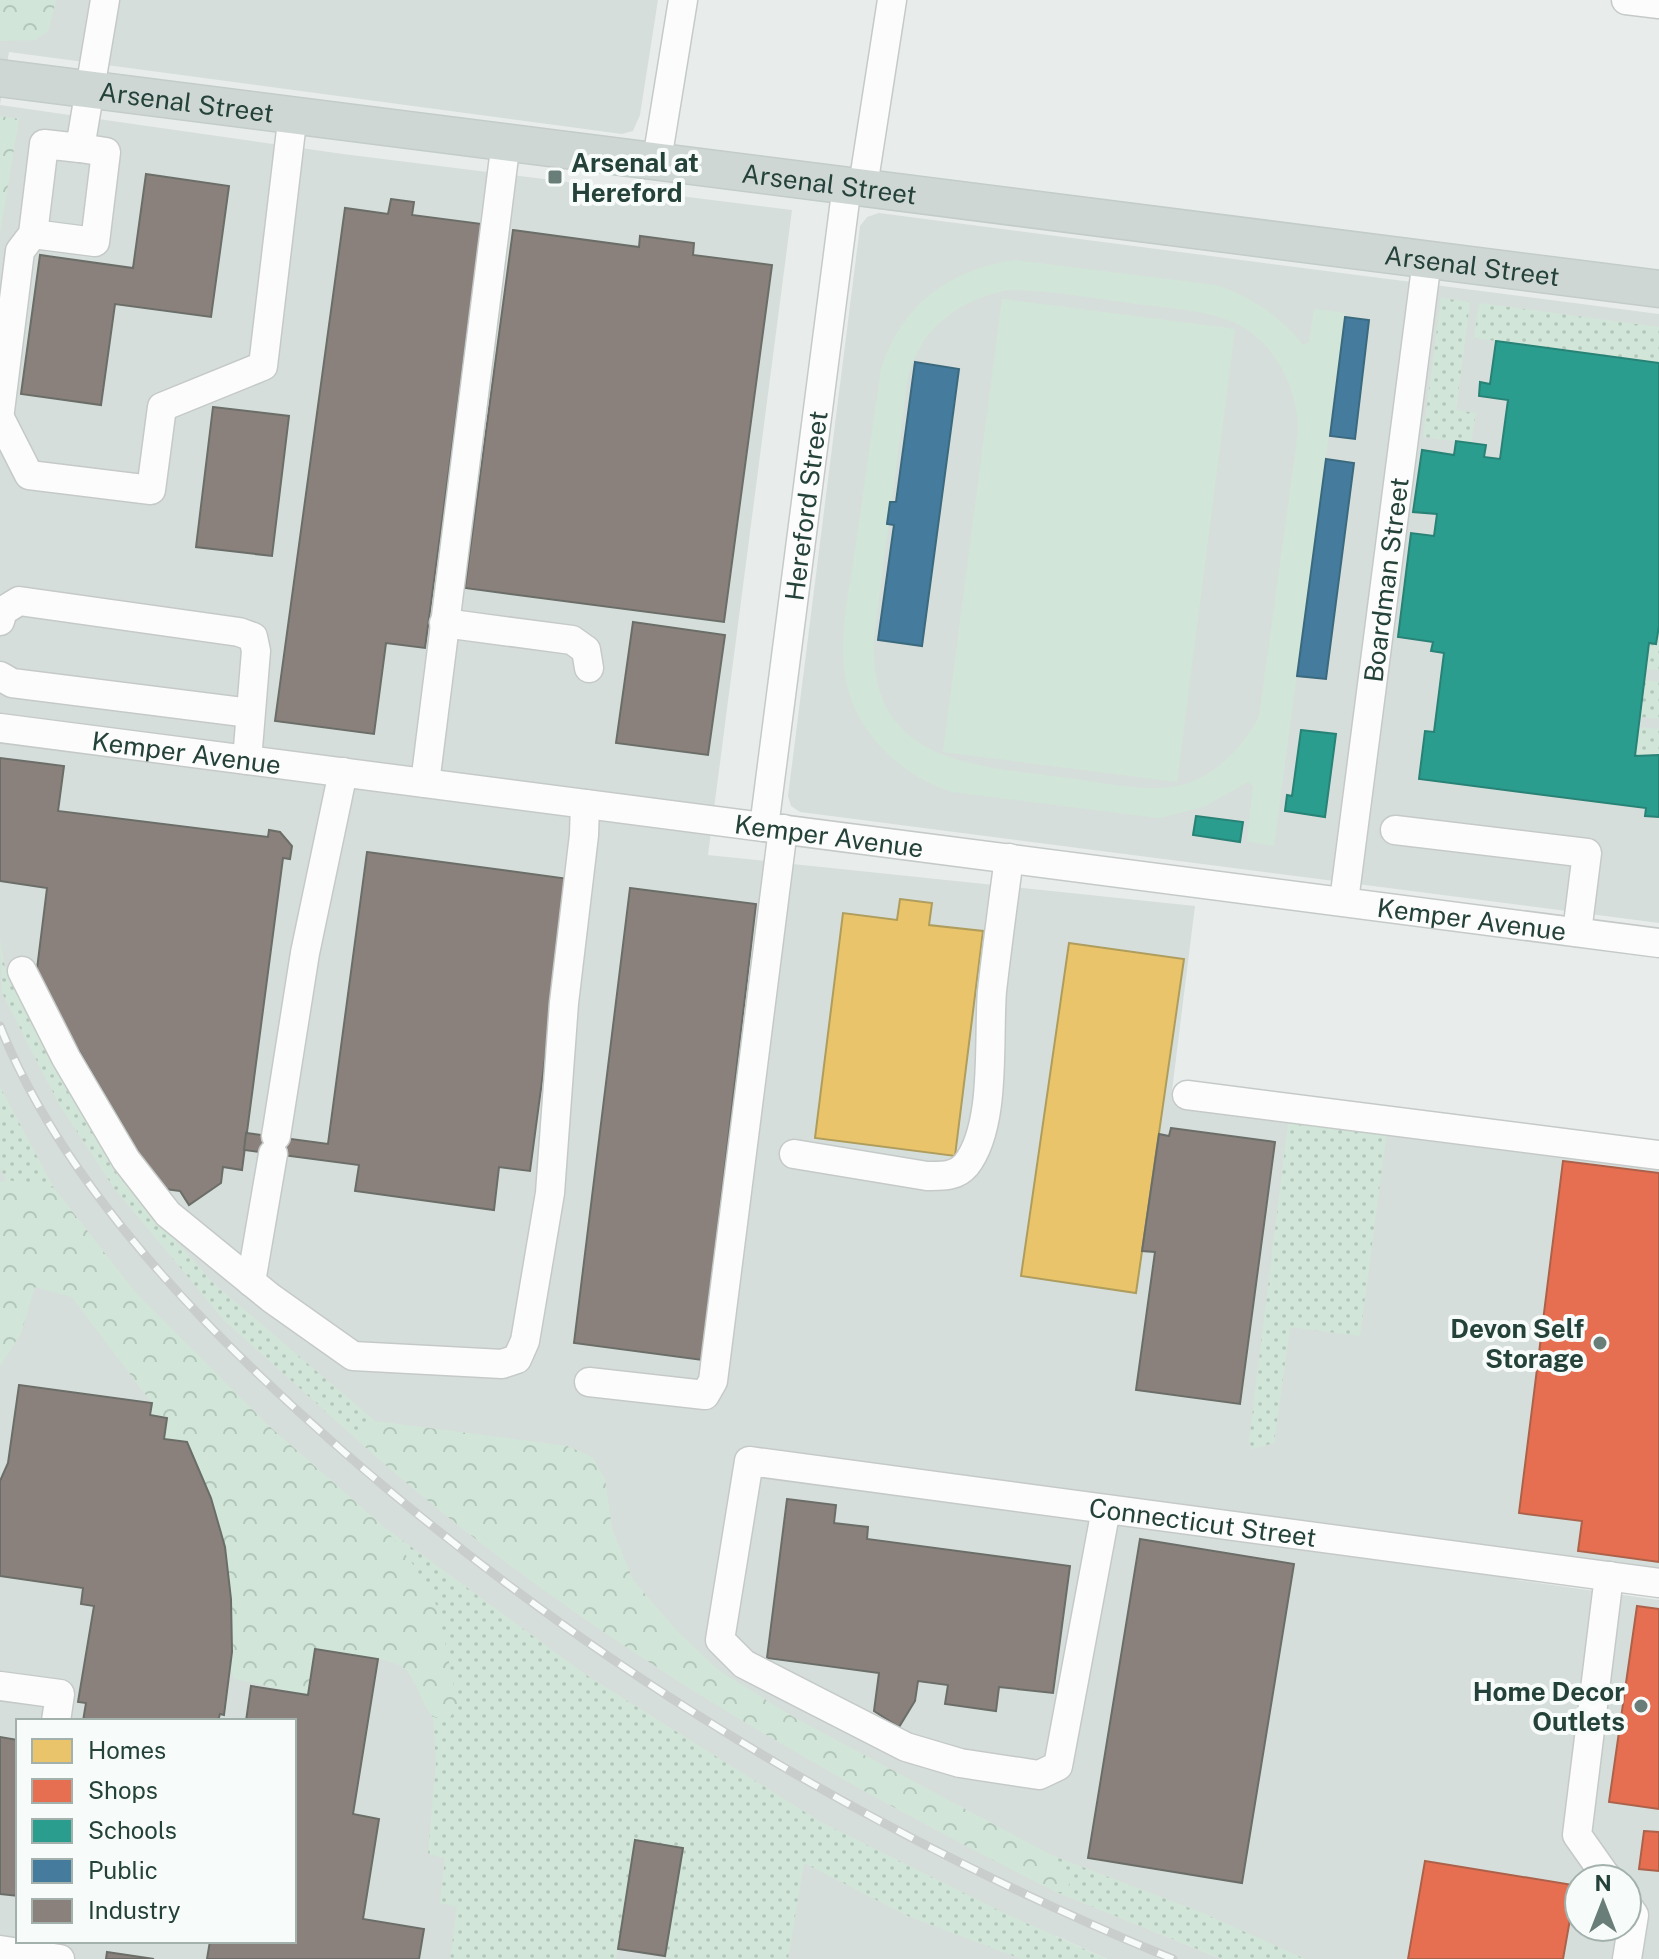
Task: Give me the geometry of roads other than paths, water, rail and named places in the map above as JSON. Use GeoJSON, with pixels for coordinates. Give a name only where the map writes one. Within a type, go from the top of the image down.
{"type":"FeatureCollection","features":[{"type":"Feature","properties":{"kind":"main road","name":"Arsenal Street"},"geometry":{"type":"LineString","coordinates":[[2,78],[1659,289]]}},
{"type":"Feature","properties":{"kind":"street"},"geometry":{"type":"LineString","coordinates":[[80,148],[105,0]]}},
{"type":"Feature","properties":{"kind":"street"},"geometry":{"type":"LineString","coordinates":[[657,160],[683,0]]}},
{"type":"Feature","properties":{"kind":"street","name":"Hereford Street"},"geometry":{"type":"LineString","coordinates":[[589,1382],[705,1395],[713,1381],[774,828],[855,186],[892,0]]}},
{"type":"Feature","properties":{"kind":"street"},"geometry":{"type":"LineString","coordinates":[[1626,0],[1659,4]]}},
{"type":"Feature","properties":{"kind":"street"},"geometry":{"type":"LineString","coordinates":[[0,418],[29,475],[151,490],[162,407],[263,366],[293,113]]}},
{"type":"Feature","properties":{"kind":"street"},"geometry":{"type":"LineString","coordinates":[[425,783],[506,141]]}},
{"type":"Feature","properties":{"kind":"street"},"geometry":{"type":"LineString","coordinates":[[0,411],[20,251],[33,234],[44,144],[106,152],[95,242],[33,234]]}},
{"type":"Feature","properties":{"kind":"street","name":"Boardman Street"},"geometry":{"type":"LineString","coordinates":[[1344,901],[1427,260]]}},
{"type":"Feature","properties":{"kind":"street"},"geometry":{"type":"LineString","coordinates":[[0,621],[3,611],[19,601],[239,632],[253,637],[256,651],[247,760]]}},
{"type":"Feature","properties":{"kind":"street"},"geometry":{"type":"LineString","coordinates":[[444,623],[572,640],[586,650],[589,668]]}},
{"type":"Feature","properties":{"kind":"street"},"geometry":{"type":"LineString","coordinates":[[0,676],[12,683],[250,713]]}},
{"type":"Feature","properties":{"kind":"street","name":"Kemper Avenue"},"geometry":{"type":"LineString","coordinates":[[0,728],[1659,943]]}},
{"type":"Feature","properties":{"kind":"street"},"geometry":{"type":"LineString","coordinates":[[251,1282],[305,953],[343,772]]}},
{"type":"Feature","properties":{"kind":"street"},"geometry":{"type":"LineString","coordinates":[[22,971],[66,1058],[126,1160],[168,1214],[251,1282],[353,1356],[502,1364],[517,1359],[525,1341],[550,1193],[564,1003],[583,848],[597,805]]}},
{"type":"Feature","properties":{"kind":"street"},"geometry":{"type":"LineString","coordinates":[[1395,830],[1587,853],[1577,932]]}},
{"type":"Feature","properties":{"kind":"street"},"geometry":{"type":"LineString","coordinates":[[794,1154],[927,1176],[945,1177],[959,1172],[966,1165],[975,1149],[985,1105],[992,995],[1009,858]]}},
{"type":"Feature","properties":{"kind":"street"},"geometry":{"type":"LineString","coordinates":[[1187,1095],[1659,1155]]}},
{"type":"Feature","properties":{"kind":"street","name":"Connecticut Street"},"geometry":{"type":"LineString","coordinates":[[1106,1509],[1058,1766],[1039,1775],[960,1763],[906,1747],[744,1664],[720,1640],[749,1461],[1659,1583]]}},
{"type":"Feature","properties":{"kind":"street"},"geometry":{"type":"LineString","coordinates":[[1597,1863],[1577,1835],[1609,1576]]}},
{"type":"Feature","properties":{"kind":"street"},"geometry":{"type":"LineString","coordinates":[[0,1686],[60,1694],[56,1719]]}},
{"type":"Feature","properties":{"kind":"street"},"geometry":{"type":"LineString","coordinates":[[15,1948],[60,1959]]}},
{"type":"Feature","properties":{"kind":"railway"},"geometry":{"type":"LineString","coordinates":[[0,1026],[25,1080],[55,1133],[128,1235],[169,1283],[256,1372],[397,1497],[499,1578],[604,1653],[712,1724],[823,1790],[937,1851],[1173,1959]]}},
{"type":"Feature","properties":{"kind":"place","name":"Arsenal at Hereford"},"geometry":{"type":"Point","coordinates":[555,177]}},
{"type":"Feature","properties":{"kind":"place","name":"Devon Self Storage"},"geometry":{"type":"Point","coordinates":[1600,1343]}},
{"type":"Feature","properties":{"kind":"place","name":"Home Decor Outlets"},"geometry":{"type":"Point","coordinates":[1641,1706]}}]}
